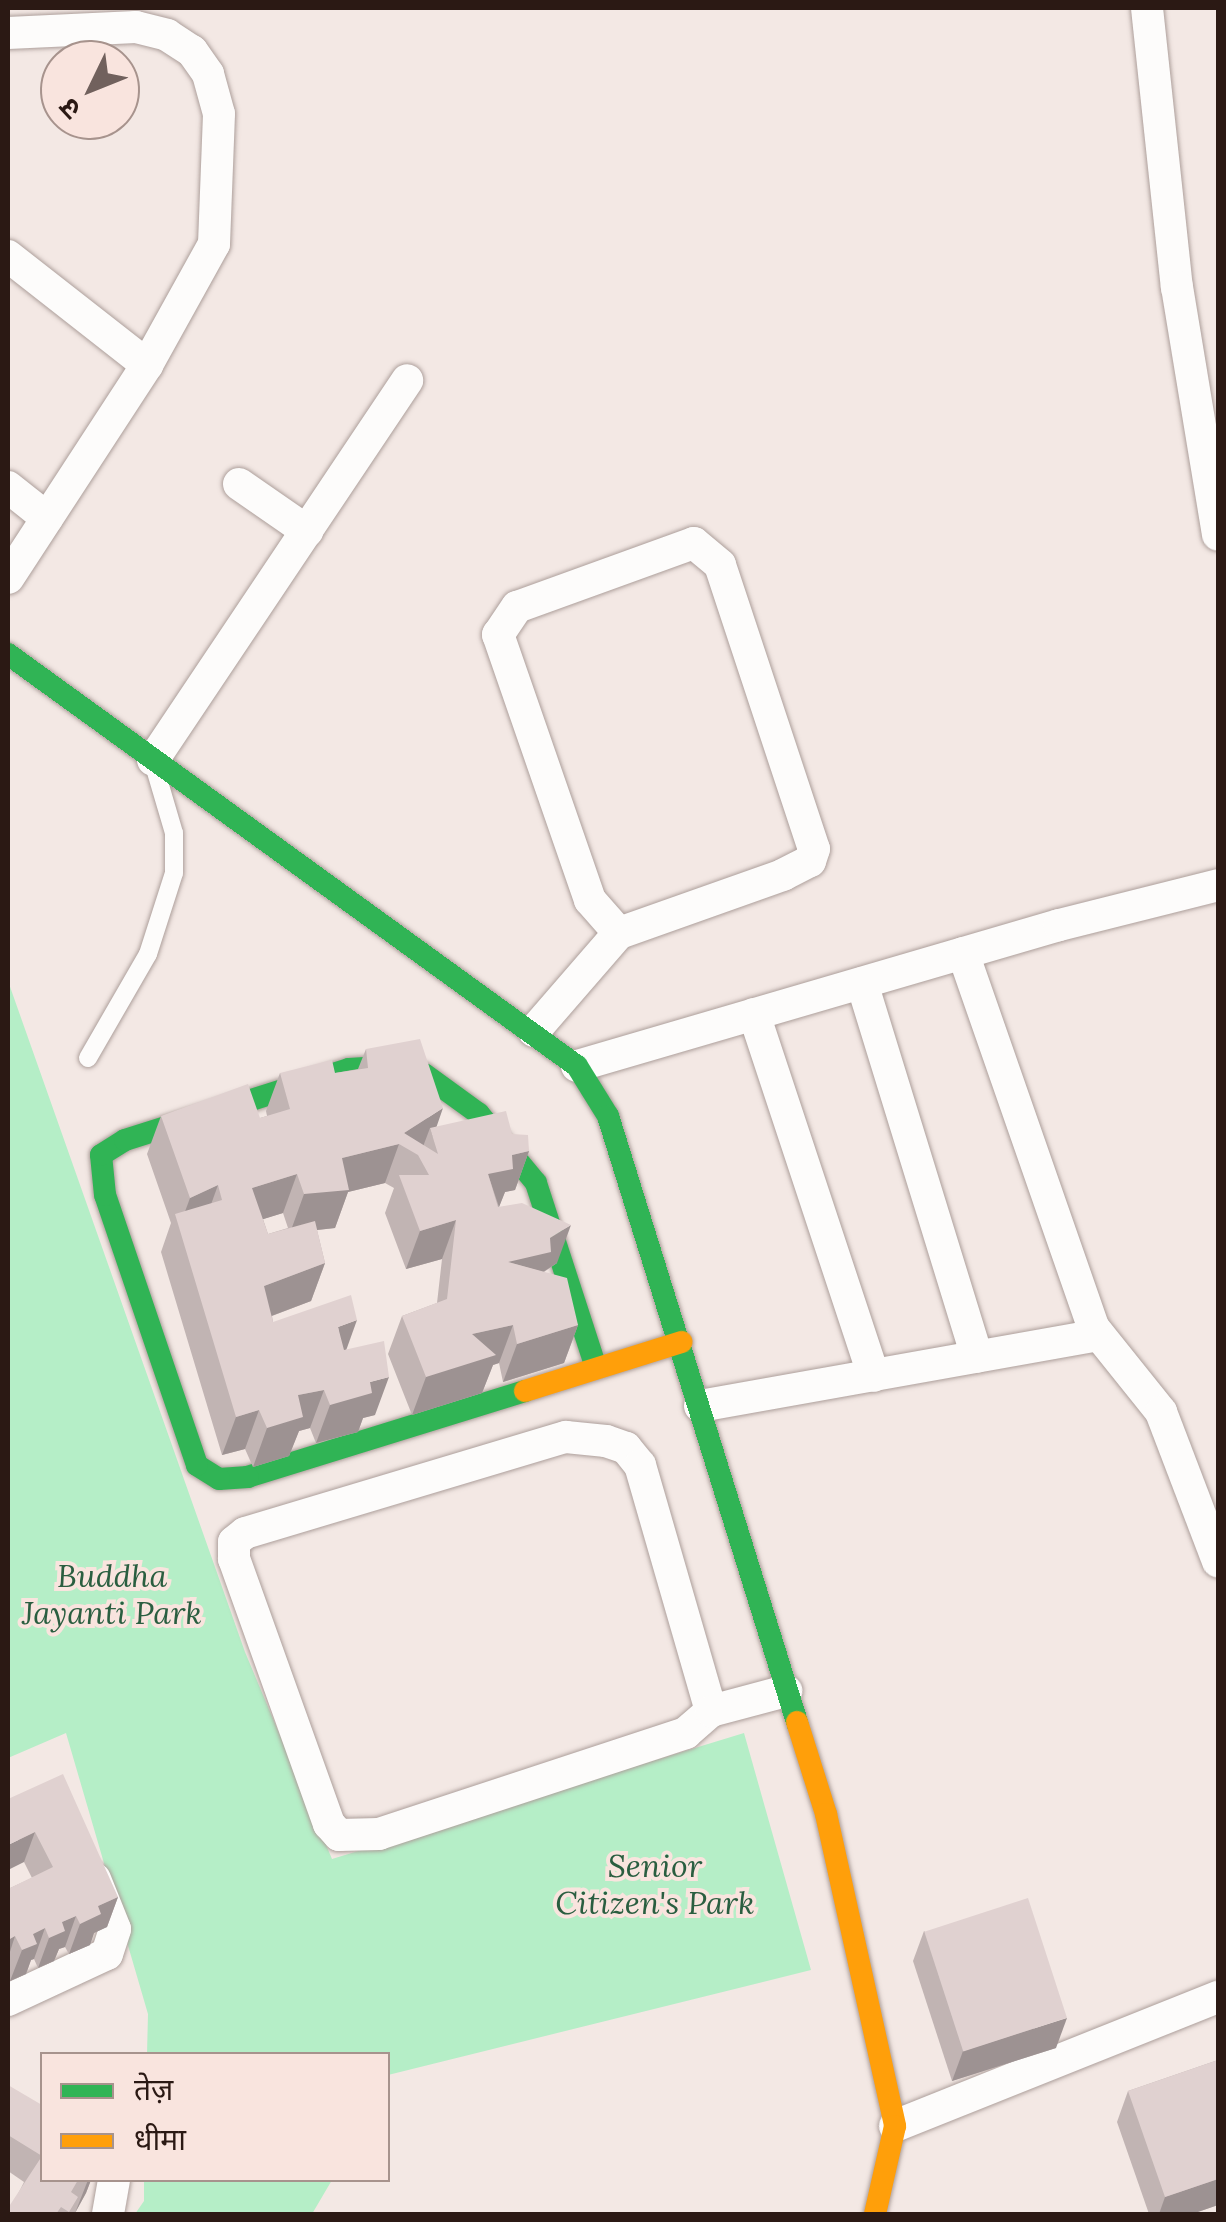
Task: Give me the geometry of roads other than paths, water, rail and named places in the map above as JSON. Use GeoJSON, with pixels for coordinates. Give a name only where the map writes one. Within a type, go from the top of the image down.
{"type":"FeatureCollection","features":[{"type":"Feature","properties":{"kind":"street"},"geometry":{"type":"LineString","coordinates":[[1147,8],[1178,287],[1218,535]]}},
{"type":"Feature","properties":{"kind":"street"},"geometry":{"type":"LineString","coordinates":[[8,33],[136,27],[192,52],[208,74],[219,114],[214,244],[147,364],[8,578]]}},
{"type":"Feature","properties":{"kind":"street"},"geometry":{"type":"LineString","coordinates":[[8,256],[147,364]]}},
{"type":"Feature","properties":{"kind":"street"},"geometry":{"type":"LineString","coordinates":[[152,760],[407,380]]}},
{"type":"Feature","properties":{"kind":"street"},"geometry":{"type":"LineString","coordinates":[[239,484],[306,530]]}},
{"type":"Feature","properties":{"kind":"street"},"geometry":{"type":"LineString","coordinates":[[8,487],[47,518]]}},
{"type":"Feature","properties":{"kind":"street"},"geometry":{"type":"LineString","coordinates":[[534,1031],[619,934],[783,876],[810,860],[814,849],[720,565],[694,543],[518,607],[498,635],[590,900],[619,934]]}},
{"type":"Feature","properties":{"kind":"street"},"geometry":{"type":"LineString","coordinates":[[8,654],[534,1031],[576,1066],[608,1116],[826,1814],[895,2126],[876,2214]]}},
{"type":"Feature","properties":{"kind":"street"},"geometry":{"type":"LineString","coordinates":[[576,1066],[963,953],[1218,885]]}},
{"type":"Feature","properties":{"kind":"street"},"geometry":{"type":"LineString","coordinates":[[963,953],[1099,1335],[1161,1412],[1218,1561]]}},
{"type":"Feature","properties":{"kind":"street"},"geometry":{"type":"LineString","coordinates":[[862,983],[977,1357]]}},
{"type":"Feature","properties":{"kind":"street"},"geometry":{"type":"LineString","coordinates":[[754,1014],[874,1376]]}},
{"type":"Feature","properties":{"kind":"street"},"geometry":{"type":"LineString","coordinates":[[594,1365],[536,1183],[479,1114],[424,1074],[397,1066],[349,1068],[125,1140],[101,1155],[105,1194],[197,1465],[219,1479],[248,1477],[594,1365],[681,1342]]}},
{"type":"Feature","properties":{"kind":"street"},"geometry":{"type":"LineString","coordinates":[[700,1406],[1099,1335]]}},
{"type":"Feature","properties":{"kind":"street"},"geometry":{"type":"LineString","coordinates":[[711,1710],[640,1465],[626,1448],[566,1438],[245,1533],[234,1542],[234,1559],[329,1824],[339,1835],[380,1834],[686,1733],[711,1710],[786,1691]]}},
{"type":"Feature","properties":{"kind":"street"},"geometry":{"type":"LineString","coordinates":[[8,2000],[107,1954],[114,1942],[116,1929],[79,1840]]}},
{"type":"Feature","properties":{"kind":"street"},"geometry":{"type":"LineString","coordinates":[[895,2126],[1218,1997]]}},
{"type":"Feature","properties":{"kind":"street"},"geometry":{"type":"LineString","coordinates":[[108,2214],[114,2182]]}},
{"type":"Feature","properties":{"kind":"lane"},"geometry":{"type":"LineString","coordinates":[[88,1058],[148,954],[174,873],[174,833],[152,760]]}},
{"type":"Feature","properties":{"kind":"park label","name":"Buddha Jayanti Park"},"geometry":{"type":"Point","coordinates":[112,1596]}},
{"type":"Feature","properties":{"kind":"park label","name":"Senior Citizen's Park"},"geometry":{"type":"Point","coordinates":[655,1886]}}]}
